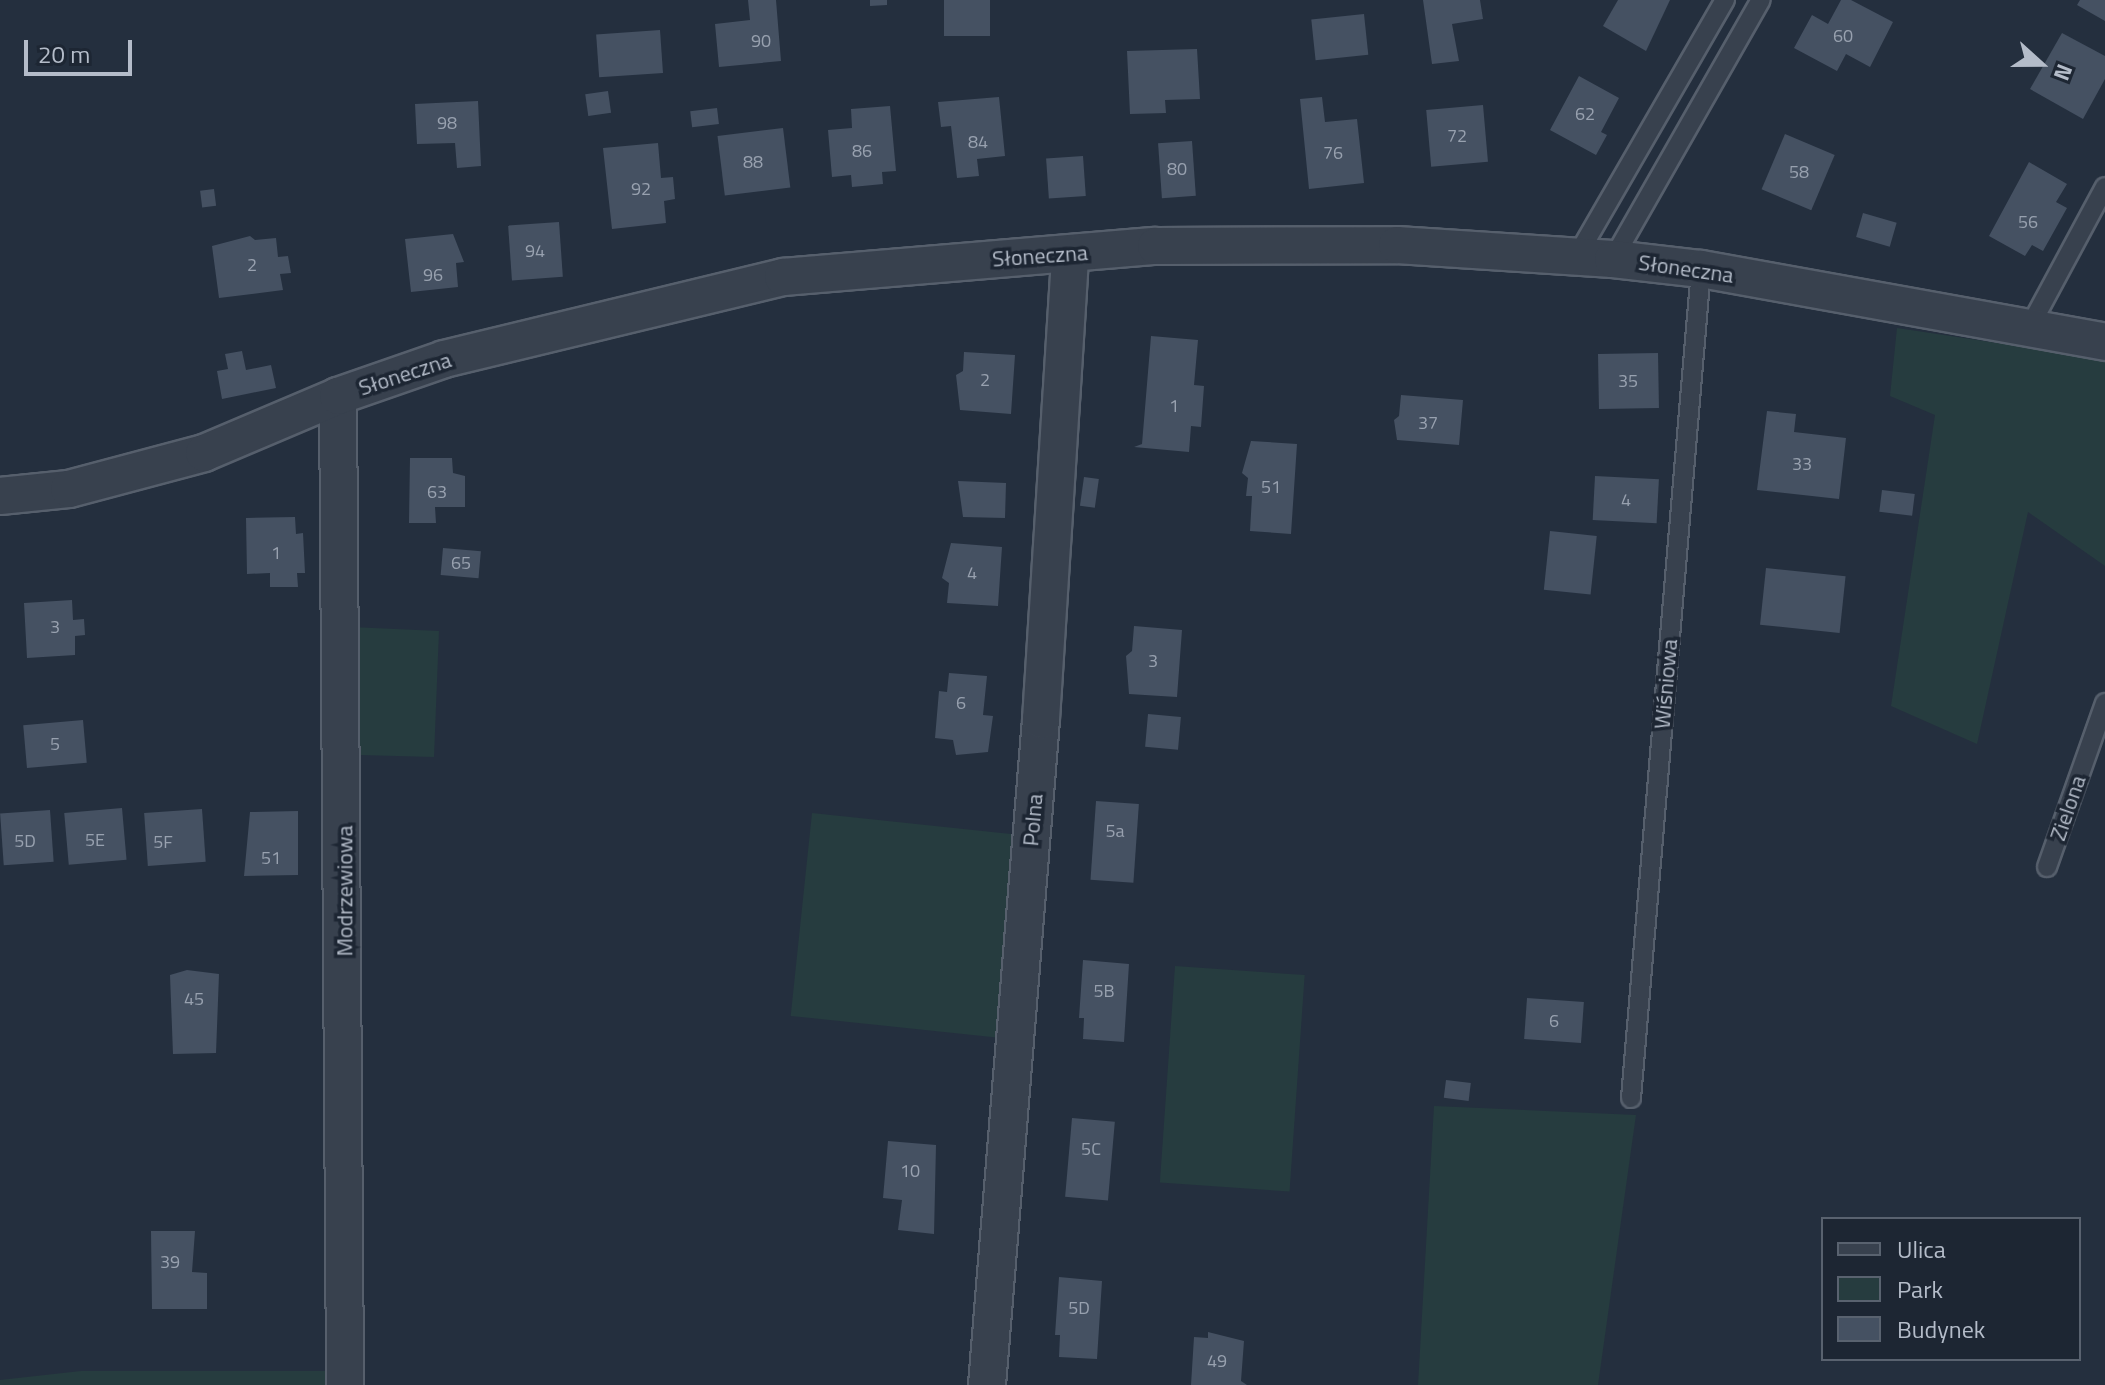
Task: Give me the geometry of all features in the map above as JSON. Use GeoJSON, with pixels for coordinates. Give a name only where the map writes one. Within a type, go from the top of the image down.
{"type":"FeatureCollection","features":[{"type":"Feature","properties":{"kind":"street","name":"Słoneczna"},"geometry":{"type":"LineString","coordinates":[[0,496],[69,489],[204,453],[338,396],[444,359],[783,277],[1156,246],[1397,245],[1613,259],[1701,269],[2105,342]]}},
{"type":"Feature","properties":{"kind":"street","name":"Polna"},"geometry":{"type":"LineString","coordinates":[[987,1385],[1041,720],[1070,254]]}},
{"type":"Feature","properties":{"kind":"street","name":"Modrzewiowa"},"geometry":{"type":"LineString","coordinates":[[338,396],[345,1385]]}},
{"type":"Feature","properties":{"kind":"lane"},"geometry":{"type":"LineString","coordinates":[[1577,256],[1725,0]]}},
{"type":"Feature","properties":{"kind":"lane"},"geometry":{"type":"LineString","coordinates":[[1613,259],[1761,0]]}},
{"type":"Feature","properties":{"kind":"lane"},"geometry":{"type":"LineString","coordinates":[[2029,328],[2105,187]]}},
{"type":"Feature","properties":{"kind":"lane","name":"Wiśniowa"},"geometry":{"type":"LineString","coordinates":[[1631,1098],[1701,269]]}},
{"type":"Feature","properties":{"kind":"lane","name":"Zielona"},"geometry":{"type":"LineString","coordinates":[[2047,867],[2105,703]]}},
{"type":"Feature","properties":{"kind":"green space"},"geometry":{"type":"Polygon","coordinates":[[[1897,328],[2105,359],[2105,566],[2028,512],[1977,744],[1891,706],[1935,415],[1890,396],[1897,328]]]}},
{"type":"Feature","properties":{"kind":"green space"},"geometry":{"type":"Polygon","coordinates":[[[351,627],[439,631],[434,757],[359,755],[351,627]]]}},
{"type":"Feature","properties":{"kind":"green space"},"geometry":{"type":"Polygon","coordinates":[[[812,813],[1044,837],[1022,1040],[791,1016],[812,813]]]}},
{"type":"Feature","properties":{"kind":"green space"},"geometry":{"type":"Polygon","coordinates":[[[1175,966],[1305,975],[1290,1192],[1160,1182],[1175,966]]]}},
{"type":"Feature","properties":{"kind":"green space"},"geometry":{"type":"Polygon","coordinates":[[[1434,1106],[1636,1115],[1598,1385],[1418,1385],[1434,1106]]]}},
{"type":"Feature","properties":{"kind":"green space"},"geometry":{"type":"Polygon","coordinates":[[[81,1371],[333,1371],[333,1385],[0,1385],[0,1380],[81,1371]]]}},
{"type":"Feature","properties":{"kind":"building"},"geometry":{"type":"Polygon","coordinates":[[[748,0],[776,0],[781,61],[719,67],[715,24],[750,20],[748,0]]]}},
{"type":"Feature","properties":{"kind":"building"},"geometry":{"type":"Polygon","coordinates":[[[870,0],[887,0],[887,5],[870,6],[870,0]]]}},
{"type":"Feature","properties":{"kind":"building"},"geometry":{"type":"Polygon","coordinates":[[[944,0],[990,0],[990,36],[944,36],[944,0]]]}},
{"type":"Feature","properties":{"kind":"building"},"geometry":{"type":"Polygon","coordinates":[[[1423,0],[1480,0],[1483,19],[1452,24],[1459,61],[1432,64],[1423,0]]]}},
{"type":"Feature","properties":{"kind":"building"},"geometry":{"type":"Polygon","coordinates":[[[1618,0],[1670,0],[1646,51],[1603,26],[1618,0]]]}},
{"type":"Feature","properties":{"kind":"building"},"geometry":{"type":"Polygon","coordinates":[[[1841,0],[1851,0],[1893,22],[1870,67],[1846,54],[1837,71],[1794,48],[1812,15],[1828,24],[1841,0]]]}},
{"type":"Feature","properties":{"kind":"building"},"geometry":{"type":"Polygon","coordinates":[[[2080,0],[2105,0],[2105,21],[2077,5],[2080,0]]]}},
{"type":"Feature","properties":{"kind":"building"},"geometry":{"type":"Polygon","coordinates":[[[1364,14],[1368,55],[1316,60],[1311,20],[1364,14]]]}},
{"type":"Feature","properties":{"kind":"building"},"geometry":{"type":"Polygon","coordinates":[[[660,30],[663,73],[599,77],[596,34],[660,30]]]}},
{"type":"Feature","properties":{"kind":"building"},"geometry":{"type":"Polygon","coordinates":[[[2062,33],[2105,56],[2105,79],[2083,119],[2030,89],[2062,33]]]}},
{"type":"Feature","properties":{"kind":"building"},"geometry":{"type":"Polygon","coordinates":[[[1197,49],[1200,99],[1165,100],[1166,113],[1130,114],[1127,51],[1197,49]]]}},
{"type":"Feature","properties":{"kind":"building"},"geometry":{"type":"Polygon","coordinates":[[[1579,76],[1619,98],[1601,132],[1607,135],[1596,155],[1550,130],[1579,76]]]}},
{"type":"Feature","properties":{"kind":"building"},"geometry":{"type":"Polygon","coordinates":[[[608,91],[611,113],[588,116],[585,94],[608,91]]]}},
{"type":"Feature","properties":{"kind":"building"},"geometry":{"type":"Polygon","coordinates":[[[999,97],[1005,156],[977,159],[979,176],[957,178],[951,126],[941,127],[938,102],[999,97]]]}},
{"type":"Feature","properties":{"kind":"building"},"geometry":{"type":"Polygon","coordinates":[[[1322,97],[1325,122],[1357,119],[1364,183],[1309,189],[1300,99],[1322,97]]]}},
{"type":"Feature","properties":{"kind":"building"},"geometry":{"type":"Polygon","coordinates":[[[478,101],[481,166],[457,168],[455,143],[417,144],[415,104],[478,101]]]}},
{"type":"Feature","properties":{"kind":"building"},"geometry":{"type":"Polygon","coordinates":[[[1483,105],[1488,162],[1431,167],[1426,110],[1483,105]]]}},
{"type":"Feature","properties":{"kind":"building"},"geometry":{"type":"Polygon","coordinates":[[[890,106],[896,171],[882,172],[883,184],[852,187],[851,175],[832,177],[828,130],[852,128],[851,109],[890,106]]]}},
{"type":"Feature","properties":{"kind":"building"},"geometry":{"type":"Polygon","coordinates":[[[717,108],[719,124],[692,127],[690,111],[717,108]]]}},
{"type":"Feature","properties":{"kind":"building"},"geometry":{"type":"Polygon","coordinates":[[[783,128],[790,188],[725,196],[717,136],[783,128]]]}},
{"type":"Feature","properties":{"kind":"building"},"geometry":{"type":"Polygon","coordinates":[[[1785,134],[1835,155],[1811,210],[1762,189],[1785,134]]]}},
{"type":"Feature","properties":{"kind":"building"},"geometry":{"type":"Polygon","coordinates":[[[1192,141],[1196,196],[1162,198],[1158,143],[1192,141]]]}},
{"type":"Feature","properties":{"kind":"building"},"geometry":{"type":"Polygon","coordinates":[[[658,143],[661,178],[673,177],[675,199],[664,201],[666,223],[612,229],[603,148],[658,143]]]}},
{"type":"Feature","properties":{"kind":"building"},"geometry":{"type":"Polygon","coordinates":[[[1083,156],[1086,196],[1049,198],[1046,159],[1083,156]]]}},
{"type":"Feature","properties":{"kind":"building"},"geometry":{"type":"Polygon","coordinates":[[[2029,162],[2067,184],[2056,202],[2067,208],[2043,251],[2032,245],[2025,256],[1989,236],[2029,162]]]}},
{"type":"Feature","properties":{"kind":"building"},"geometry":{"type":"Polygon","coordinates":[[[214,189],[216,206],[202,208],[200,191],[214,189]]]}},
{"type":"Feature","properties":{"kind":"building"},"geometry":{"type":"Polygon","coordinates":[[[1863,213],[1897,223],[1890,247],[1856,237],[1863,213]]]}},
{"type":"Feature","properties":{"kind":"building"},"geometry":{"type":"Polygon","coordinates":[[[559,222],[563,277],[512,280],[508,226],[559,222]]]}},
{"type":"Feature","properties":{"kind":"building"},"geometry":{"type":"Polygon","coordinates":[[[453,234],[464,262],[456,263],[458,287],[411,292],[405,239],[453,234]]]}},
{"type":"Feature","properties":{"kind":"building"},"geometry":{"type":"Polygon","coordinates":[[[250,236],[255,240],[276,238],[278,257],[288,256],[291,273],[280,274],[283,290],[219,298],[212,246],[250,236]]]}},
{"type":"Feature","properties":{"kind":"building"},"geometry":{"type":"Polygon","coordinates":[[[1151,336],[1198,340],[1194,385],[1204,386],[1201,427],[1191,426],[1189,452],[1134,447],[1142,444],[1151,336]]]}},
{"type":"Feature","properties":{"kind":"building"},"geometry":{"type":"Polygon","coordinates":[[[242,351],[246,370],[271,365],[276,388],[222,399],[217,371],[228,369],[225,354],[242,351]]]}},
{"type":"Feature","properties":{"kind":"building"},"geometry":{"type":"Polygon","coordinates":[[[964,352],[1015,355],[1011,414],[960,410],[956,375],[963,371],[964,352]]]}},
{"type":"Feature","properties":{"kind":"building"},"geometry":{"type":"Polygon","coordinates":[[[1658,353],[1659,408],[1599,409],[1598,354],[1658,353]]]}},
{"type":"Feature","properties":{"kind":"building"},"geometry":{"type":"Polygon","coordinates":[[[1401,395],[1463,400],[1459,445],[1397,440],[1394,420],[1399,416],[1401,395]]]}},
{"type":"Feature","properties":{"kind":"building"},"geometry":{"type":"Polygon","coordinates":[[[1767,411],[1796,414],[1794,432],[1846,438],[1839,499],[1757,490],[1767,411]]]}},
{"type":"Feature","properties":{"kind":"building"},"geometry":{"type":"Polygon","coordinates":[[[1251,441],[1297,444],[1291,534],[1250,531],[1252,496],[1246,496],[1248,478],[1242,473],[1251,441]]]}},
{"type":"Feature","properties":{"kind":"building"},"geometry":{"type":"Polygon","coordinates":[[[410,458],[452,458],[453,473],[465,476],[465,507],[435,507],[436,523],[409,523],[410,458]]]}},
{"type":"Feature","properties":{"kind":"building"},"geometry":{"type":"Polygon","coordinates":[[[1595,476],[1659,479],[1657,523],[1593,520],[1595,476]]]}},
{"type":"Feature","properties":{"kind":"building"},"geometry":{"type":"Polygon","coordinates":[[[1084,477],[1099,479],[1095,508],[1080,506],[1084,477]]]}},
{"type":"Feature","properties":{"kind":"building"},"geometry":{"type":"Polygon","coordinates":[[[958,481],[1006,483],[1005,518],[963,517],[958,481]]]}},
{"type":"Feature","properties":{"kind":"building"},"geometry":{"type":"Polygon","coordinates":[[[1882,490],[1915,494],[1912,516],[1879,512],[1882,490]]]}},
{"type":"Feature","properties":{"kind":"building"},"geometry":{"type":"Polygon","coordinates":[[[295,517],[296,534],[303,533],[305,573],[297,573],[298,587],[270,587],[270,573],[247,574],[246,518],[295,517]]]}},
{"type":"Feature","properties":{"kind":"building"},"geometry":{"type":"Polygon","coordinates":[[[1550,531],[1597,536],[1591,595],[1544,590],[1550,531]]]}},
{"type":"Feature","properties":{"kind":"building"},"geometry":{"type":"Polygon","coordinates":[[[951,543],[1002,547],[998,606],[947,603],[949,583],[942,578],[951,543]]]}},
{"type":"Feature","properties":{"kind":"building"},"geometry":{"type":"Polygon","coordinates":[[[443,548],[481,551],[479,578],[441,575],[443,548]]]}},
{"type":"Feature","properties":{"kind":"building"},"geometry":{"type":"Polygon","coordinates":[[[1766,568],[1846,576],[1840,633],[1760,625],[1766,568]]]}},
{"type":"Feature","properties":{"kind":"building"},"geometry":{"type":"Polygon","coordinates":[[[72,600],[73,620],[84,619],[85,635],[75,636],[75,655],[27,658],[24,603],[72,600]]]}},
{"type":"Feature","properties":{"kind":"building"},"geometry":{"type":"Polygon","coordinates":[[[1134,626],[1182,630],[1177,697],[1129,694],[1126,656],[1132,651],[1134,626]]]}},
{"type":"Feature","properties":{"kind":"building"},"geometry":{"type":"Polygon","coordinates":[[[949,673],[987,676],[983,715],[993,716],[988,752],[956,755],[953,740],[935,738],[939,691],[947,692],[949,673]]]}},
{"type":"Feature","properties":{"kind":"building"},"geometry":{"type":"Polygon","coordinates":[[[1148,714],[1181,717],[1178,750],[1145,747],[1148,714]]]}},
{"type":"Feature","properties":{"kind":"building"},"geometry":{"type":"Polygon","coordinates":[[[83,720],[87,763],[27,768],[23,725],[83,720]]]}},
{"type":"Feature","properties":{"kind":"building"},"geometry":{"type":"Polygon","coordinates":[[[1096,801],[1139,804],[1133,883],[1090,880],[1096,801]]]}},
{"type":"Feature","properties":{"kind":"building"},"geometry":{"type":"Polygon","coordinates":[[[122,808],[127,860],[69,865],[64,813],[122,808]]]}},
{"type":"Feature","properties":{"kind":"building"},"geometry":{"type":"Polygon","coordinates":[[[202,809],[206,862],[148,866],[144,813],[202,809]]]}},
{"type":"Feature","properties":{"kind":"building"},"geometry":{"type":"Polygon","coordinates":[[[50,810],[54,862],[4,865],[0,813],[50,810]]]}},
{"type":"Feature","properties":{"kind":"building"},"geometry":{"type":"Polygon","coordinates":[[[298,811],[298,875],[244,876],[250,812],[298,811]]]}},
{"type":"Feature","properties":{"kind":"building"},"geometry":{"type":"Polygon","coordinates":[[[1083,960],[1129,964],[1124,1042],[1083,1039],[1084,1018],[1079,1018],[1083,960]]]}},
{"type":"Feature","properties":{"kind":"building"},"geometry":{"type":"Polygon","coordinates":[[[187,970],[219,974],[216,1053],[173,1054],[170,975],[187,970]]]}},
{"type":"Feature","properties":{"kind":"building"},"geometry":{"type":"Polygon","coordinates":[[[1527,998],[1584,1002],[1581,1043],[1524,1039],[1527,998]]]}},
{"type":"Feature","properties":{"kind":"building"},"geometry":{"type":"Polygon","coordinates":[[[1446,1080],[1471,1083],[1469,1101],[1444,1098],[1446,1080]]]}},
{"type":"Feature","properties":{"kind":"building"},"geometry":{"type":"Polygon","coordinates":[[[1072,1118],[1115,1122],[1108,1200],[1065,1197],[1072,1118]]]}},
{"type":"Feature","properties":{"kind":"building"},"geometry":{"type":"Polygon","coordinates":[[[888,1141],[936,1145],[934,1234],[898,1230],[902,1200],[883,1198],[888,1141]]]}},
{"type":"Feature","properties":{"kind":"building"},"geometry":{"type":"Polygon","coordinates":[[[151,1231],[195,1231],[192,1272],[207,1273],[207,1309],[152,1309],[151,1231]]]}},
{"type":"Feature","properties":{"kind":"building"},"geometry":{"type":"Polygon","coordinates":[[[1059,1277],[1102,1281],[1097,1359],[1059,1357],[1060,1335],[1055,1335],[1059,1277]]]}},
{"type":"Feature","properties":{"kind":"building"},"geometry":{"type":"Polygon","coordinates":[[[1208,1332],[1244,1341],[1241,1381],[1247,1385],[1191,1385],[1194,1337],[1208,1338],[1208,1332]]]}}]}
